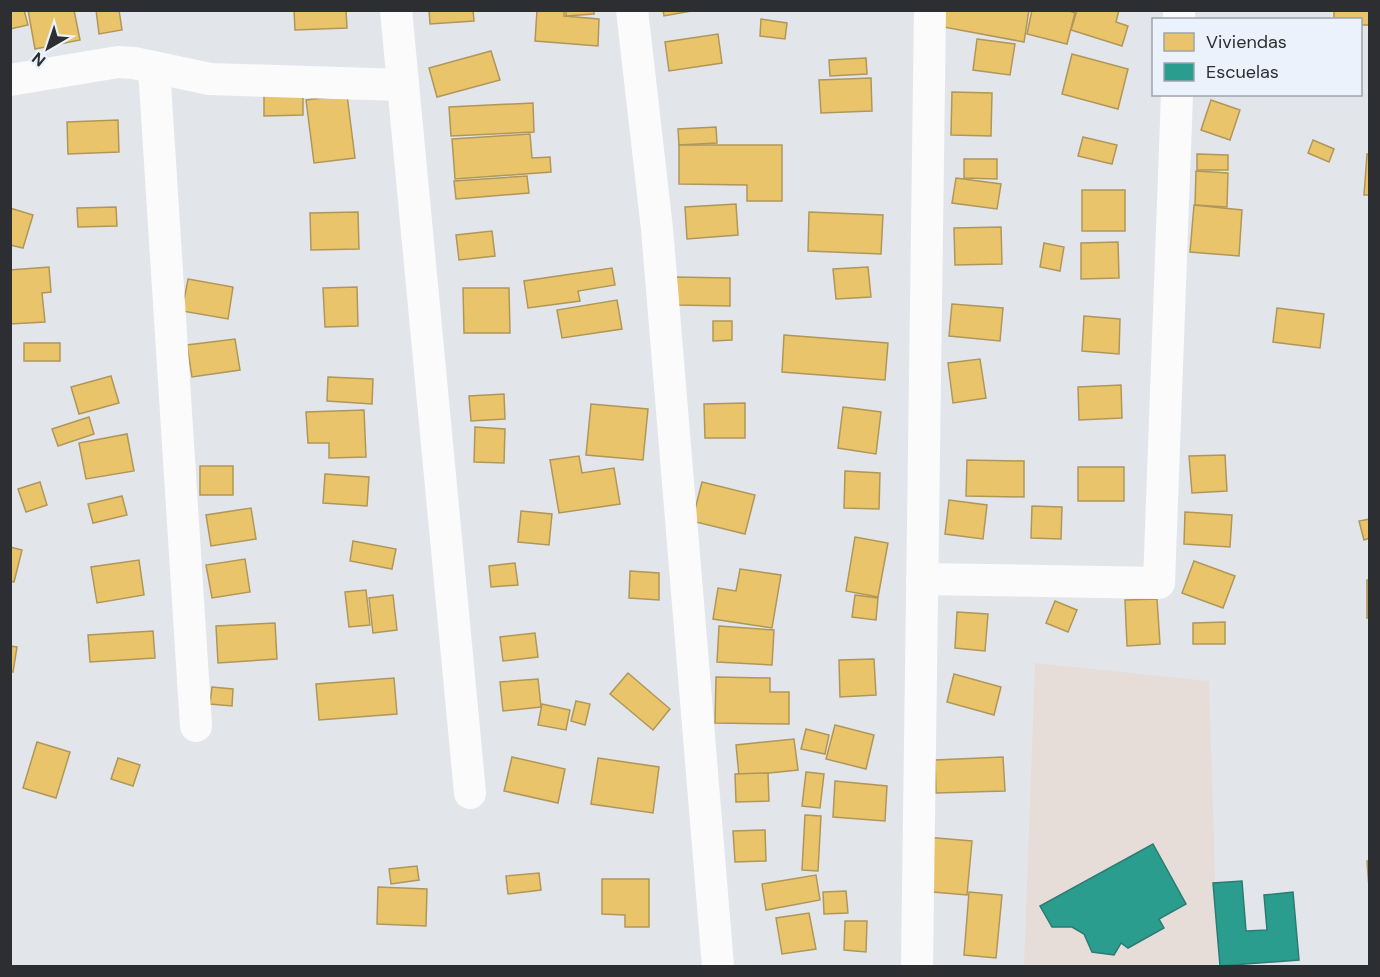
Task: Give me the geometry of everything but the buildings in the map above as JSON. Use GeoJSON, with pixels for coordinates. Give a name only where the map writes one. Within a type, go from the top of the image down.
{"type":"FeatureCollection","features":[{"type":"Feature","properties":{"kind":"street"},"geometry":{"type":"LineString","coordinates":[[396,10],[470,793]]}},
{"type":"Feature","properties":{"kind":"street"},"geometry":{"type":"LineString","coordinates":[[632,10],[657,229],[717,966]]}},
{"type":"Feature","properties":{"kind":"street"},"geometry":{"type":"LineString","coordinates":[[917,966],[930,10]]}},
{"type":"Feature","properties":{"kind":"street"},"geometry":{"type":"LineString","coordinates":[[10,80],[118,62],[134,63],[210,79],[403,85]]}},
{"type":"Feature","properties":{"kind":"street"},"geometry":{"type":"LineString","coordinates":[[154,68],[196,726]]}},
{"type":"Feature","properties":{"kind":"street"},"geometry":{"type":"LineString","coordinates":[[922,579],[1159,583],[1176,96]]}},
{"type":"Feature","properties":{"kind":"shaded area"},"geometry":{"type":"Polygon","coordinates":[[[1035,663],[1209,681],[1218,966],[1024,966],[1035,663]]]}}]}
